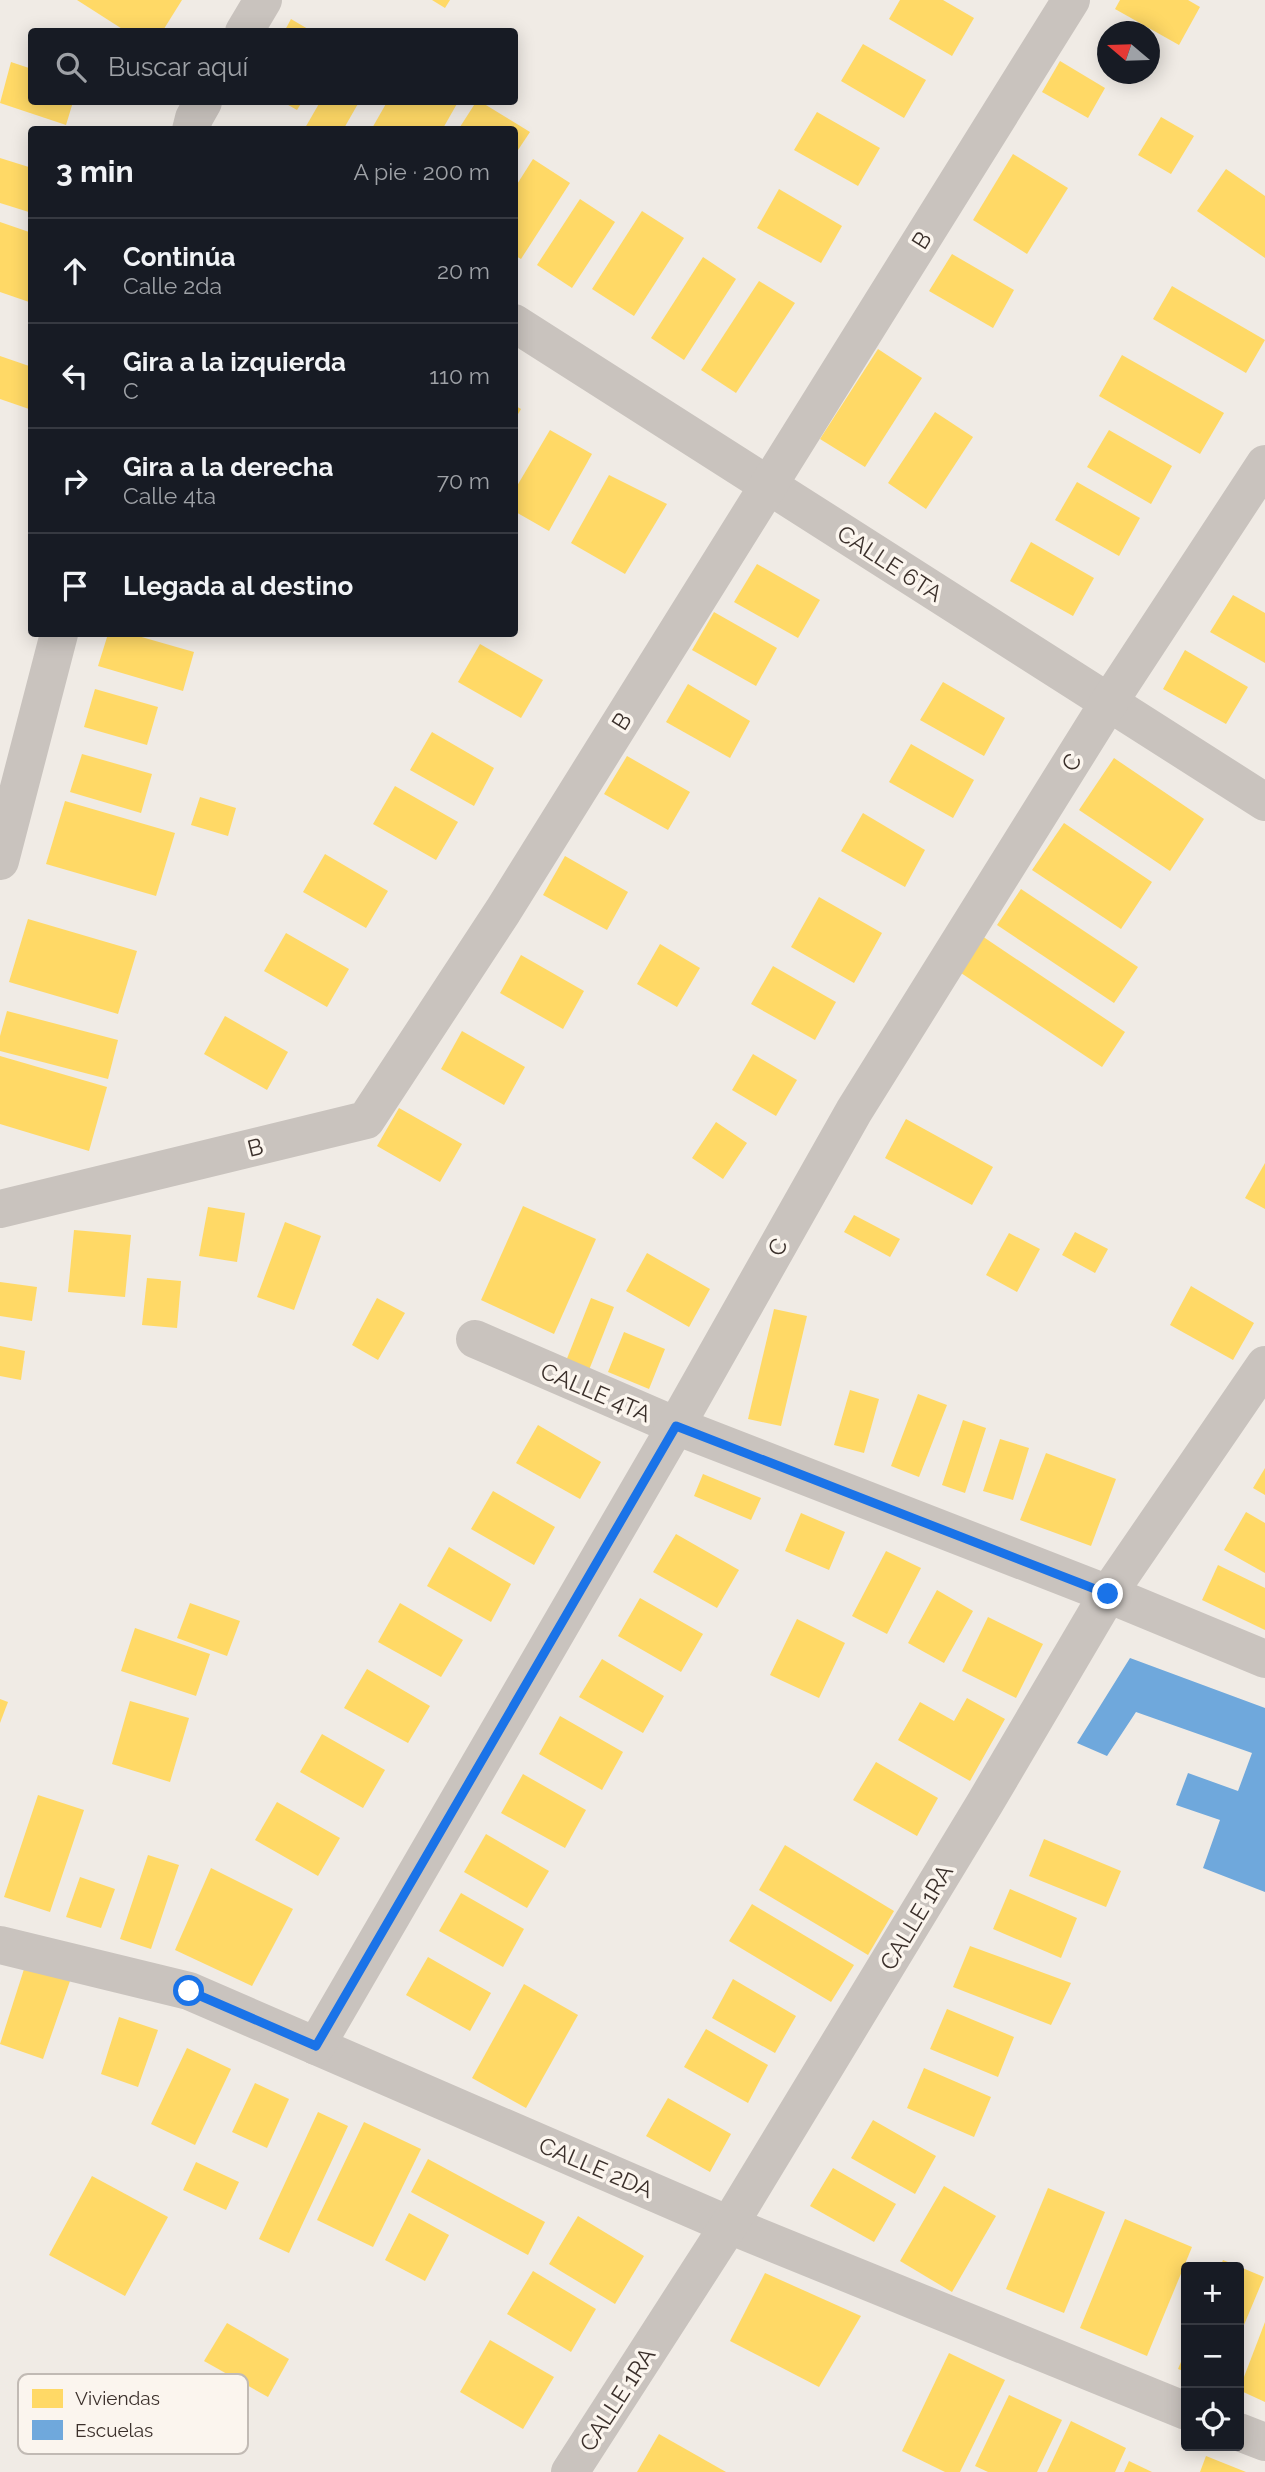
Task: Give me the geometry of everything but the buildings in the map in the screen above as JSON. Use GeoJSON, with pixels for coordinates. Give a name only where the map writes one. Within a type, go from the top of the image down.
{"type":"FeatureCollection","features":[{"type":"Feature","properties":{"kind":"street"},"geometry":{"type":"LineString","coordinates":[[246,28],[262,0]]}},
{"type":"Feature","properties":{"kind":"street","name":"B"},"geometry":{"type":"LineString","coordinates":[[0,1209],[366,1120],[503,911],[1071,0]]}},
{"type":"Feature","properties":{"kind":"street","name":"CALLE 6TA"},"geometry":{"type":"LineString","coordinates":[[518,326],[1265,802]]}},
{"type":"Feature","properties":{"kind":"street","name":"C"},"geometry":{"type":"LineString","coordinates":[[316,2046],[676,1426],[854,1111],[1109,702],[1265,464]]}},
{"type":"Feature","properties":{"kind":"street"},"geometry":{"type":"LineString","coordinates":[[0,861],[8,794],[58,637]]}},
{"type":"Feature","properties":{"kind":"street","name":"CALLE 4TA"},"geometry":{"type":"LineString","coordinates":[[475,1339],[676,1426],[1108,1594],[1265,1659]]}},
{"type":"Feature","properties":{"kind":"street","name":"CALLE 1RA"},"geometry":{"type":"LineString","coordinates":[[570,2472],[729,2225],[992,1792],[1108,1594],[1265,1365]]}},
{"type":"Feature","properties":{"kind":"street","name":"CALLE 2DA"},"geometry":{"type":"LineString","coordinates":[[0,1945],[189,1991],[729,2225],[1181,2408]]}},
{"type":"Feature","properties":{"kind":"street"},"geometry":{"type":"LineString","coordinates":[[1244,2434],[1265,2442]]}},
{"type":"Feature","properties":{"kind":"route"},"geometry":{"type":"LineString","coordinates":[[189,1991],[316,2046],[676,1426],[1108,1594]]}}]}
